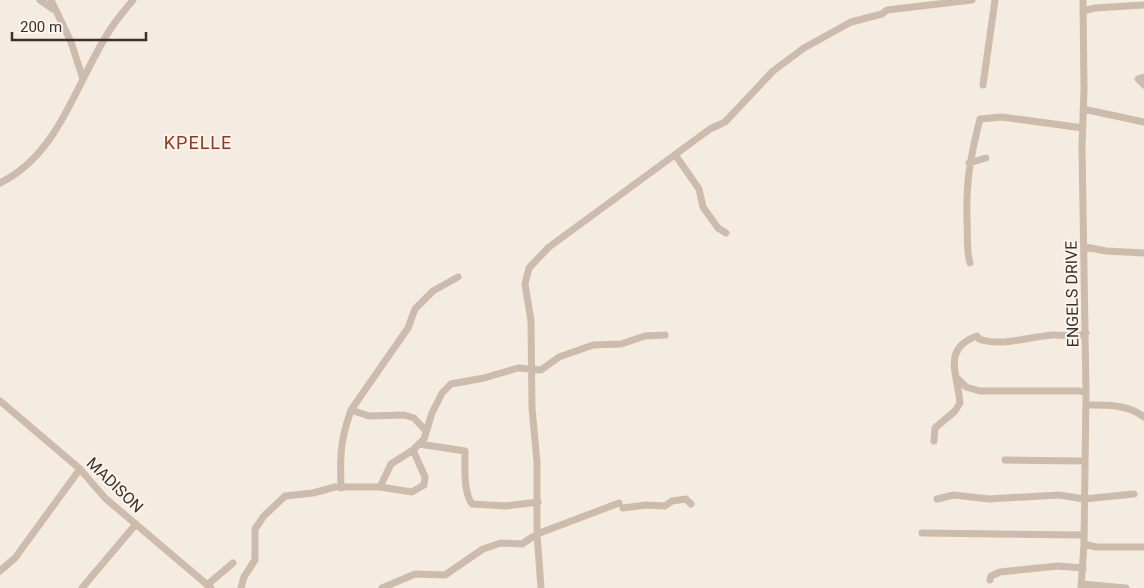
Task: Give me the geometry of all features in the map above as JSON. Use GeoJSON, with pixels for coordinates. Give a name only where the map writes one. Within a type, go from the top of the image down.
{"type":"FeatureCollection","features":[{"type":"Feature","properties":{"kind":"street"},"geometry":{"type":"LineString","coordinates":[[40,0],[54,9]]}},
{"type":"Feature","properties":{"kind":"street"},"geometry":{"type":"LineString","coordinates":[[51,0],[71,42],[83,79]]}},
{"type":"Feature","properties":{"kind":"street"},"geometry":{"type":"LineString","coordinates":[[0,183],[19,174],[42,149],[57,128],[107,34],[134,0]]}},
{"type":"Feature","properties":{"kind":"street"},"geometry":{"type":"LineString","coordinates":[[541,588],[537,534],[538,502],[531,369],[531,321],[525,284],[529,268],[556,242],[643,176],[676,156],[710,129],[725,122],[773,71],[833,30],[851,22],[882,14],[887,10],[972,0]]}},
{"type":"Feature","properties":{"kind":"street"},"geometry":{"type":"LineString","coordinates":[[982,85],[995,0]]}},
{"type":"Feature","properties":{"kind":"street","name":"ENGELS DRIVE"},"geometry":{"type":"LineString","coordinates":[[1081,586],[1084,544],[1086,405],[1083,0]]}},
{"type":"Feature","properties":{"kind":"street"},"geometry":{"type":"LineString","coordinates":[[1082,11],[1144,4]]}},
{"type":"Feature","properties":{"kind":"street"},"geometry":{"type":"LineString","coordinates":[[1144,77],[1138,79],[1144,85]]}},
{"type":"Feature","properties":{"kind":"street"},"geometry":{"type":"LineString","coordinates":[[1083,109],[1144,122]]}},
{"type":"Feature","properties":{"kind":"street"},"geometry":{"type":"LineString","coordinates":[[970,263],[966,252],[968,163],[980,119],[1002,116],[1083,128]]}},
{"type":"Feature","properties":{"kind":"street"},"geometry":{"type":"LineString","coordinates":[[676,156],[699,189],[703,207],[718,228],[726,233]]}},
{"type":"Feature","properties":{"kind":"street"},"geometry":{"type":"LineString","coordinates":[[968,163],[986,158]]}},
{"type":"Feature","properties":{"kind":"street"},"geometry":{"type":"LineString","coordinates":[[1086,247],[1106,251],[1144,253]]}},
{"type":"Feature","properties":{"kind":"street"},"geometry":{"type":"LineString","coordinates":[[341,488],[340,451],[343,431],[352,410],[408,328],[415,309],[433,292],[458,277]]}},
{"type":"Feature","properties":{"kind":"street"},"geometry":{"type":"LineString","coordinates":[[934,441],[936,428],[955,411],[960,403],[954,369],[958,349],[965,341],[977,336],[979,339],[994,342],[1050,335],[1081,336],[1086,333]]}},
{"type":"Feature","properties":{"kind":"street"},"geometry":{"type":"LineString","coordinates":[[380,487],[391,464],[419,444],[442,393],[451,384],[484,378],[518,368],[541,370],[559,357],[593,345],[621,344],[645,336],[665,335]]}},
{"type":"Feature","properties":{"kind":"street"},"geometry":{"type":"LineString","coordinates":[[956,378],[966,387],[980,391],[1079,391],[1086,394]]}},
{"type":"Feature","properties":{"kind":"street","name":"MADISON"},"geometry":{"type":"LineString","coordinates":[[0,401],[80,469],[105,498],[209,586]]}},
{"type":"Feature","properties":{"kind":"street"},"geometry":{"type":"LineString","coordinates":[[1086,405],[1112,405],[1138,412],[1144,417]]}},
{"type":"Feature","properties":{"kind":"street"},"geometry":{"type":"LineString","coordinates":[[352,410],[369,416],[404,415],[414,418],[426,431]]}},
{"type":"Feature","properties":{"kind":"street"},"geometry":{"type":"LineString","coordinates":[[419,444],[465,451],[467,486],[469,499],[472,504],[506,506],[538,502]]}},
{"type":"Feature","properties":{"kind":"street"},"geometry":{"type":"LineString","coordinates":[[241,588],[244,578],[254,562],[255,529],[285,496],[341,488],[380,487],[412,492],[424,485],[425,478],[413,450]]}},
{"type":"Feature","properties":{"kind":"street"},"geometry":{"type":"LineString","coordinates":[[1005,460],[1085,460]]}},
{"type":"Feature","properties":{"kind":"street"},"geometry":{"type":"LineString","coordinates":[[0,572],[15,558],[80,469]]}},
{"type":"Feature","properties":{"kind":"street"},"geometry":{"type":"LineString","coordinates":[[937,499],[954,495],[989,499],[1059,495],[1084,499],[1134,494]]}},
{"type":"Feature","properties":{"kind":"street"},"geometry":{"type":"LineString","coordinates":[[382,588],[414,574],[445,575],[482,549],[501,543],[522,544],[537,534],[621,506],[665,506],[682,499],[686,499],[691,504]]}},
{"type":"Feature","properties":{"kind":"street"},"geometry":{"type":"LineString","coordinates":[[82,588],[136,524]]}},
{"type":"Feature","properties":{"kind":"street"},"geometry":{"type":"LineString","coordinates":[[922,533],[1084,535]]}},
{"type":"Feature","properties":{"kind":"street"},"geometry":{"type":"LineString","coordinates":[[1084,544],[1096,547],[1144,548]]}},
{"type":"Feature","properties":{"kind":"street"},"geometry":{"type":"LineString","coordinates":[[209,586],[233,563]]}},
{"type":"Feature","properties":{"kind":"street"},"geometry":{"type":"LineString","coordinates":[[990,580],[991,576],[1000,572],[1058,566],[1083,568]]}},
{"type":"Feature","properties":{"kind":"street"},"geometry":{"type":"LineString","coordinates":[[1081,586],[1126,588]]}},
{"type":"Feature","properties":{"kind":"district","name":"KPELLE"},"geometry":{"type":"Point","coordinates":[198,142]}}]}
